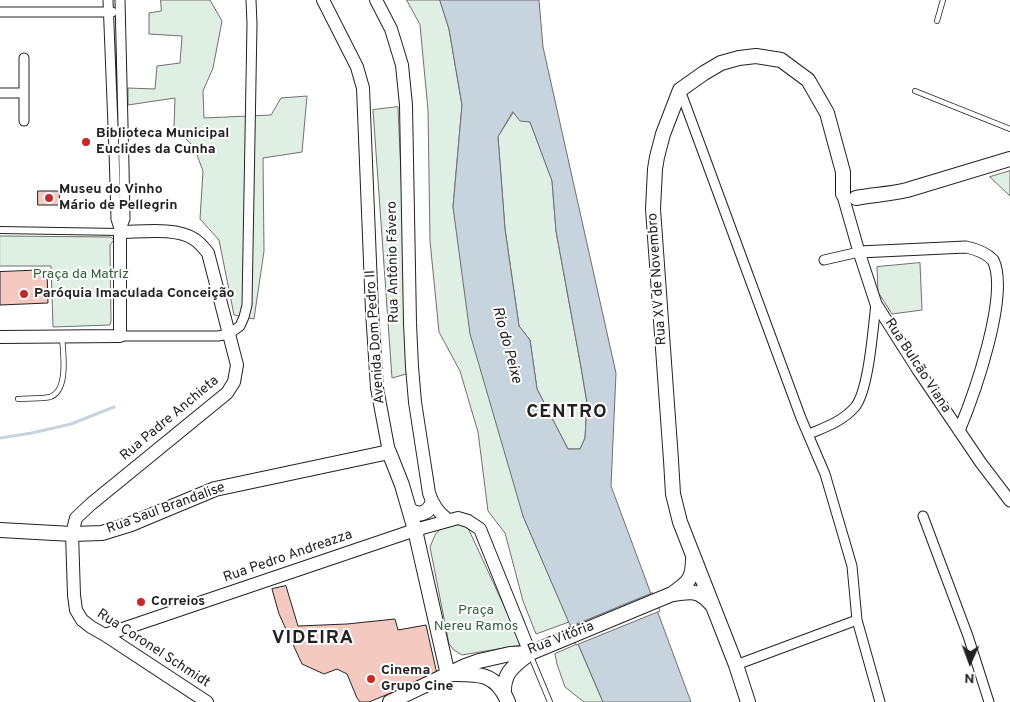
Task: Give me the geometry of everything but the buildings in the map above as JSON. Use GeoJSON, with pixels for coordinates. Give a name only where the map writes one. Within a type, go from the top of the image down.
{"type":"FeatureCollection","features":[{"type":"Feature","properties":{"kind":"main road","name":"Rua Antônio Fávero"},"geometry":{"type":"LineString","coordinates":[[376,0],[391,30],[402,65],[406,105],[412,367],[424,466],[432,504]]}},
{"type":"Feature","properties":{"kind":"main road","name":"Avenida Dom Pedro II"},"geometry":{"type":"LineString","coordinates":[[324,1],[357,67],[363,88],[377,388],[389,452],[402,485],[415,530],[448,675]]}},
{"type":"Feature","properties":{"kind":"main road","name":"Rua Bulcão Viana"},"geometry":{"type":"LineString","coordinates":[[680,90],[721,63],[756,56],[781,60],[808,80],[818,94],[827,113],[851,195]]}},
{"type":"Feature","properties":{"kind":"main road","name":"Rua XV de Novembro"},"geometry":{"type":"LineString","coordinates":[[680,90],[663,134],[657,157],[653,209],[673,494],[680,522],[736,665],[748,702]]}},
{"type":"Feature","properties":{"kind":"main road"},"geometry":{"type":"LineString","coordinates":[[851,195],[890,194],[1010,159]]}},
{"type":"Feature","properties":{"kind":"main road","name":"Rua Padre Anchieta"},"geometry":{"type":"LineString","coordinates":[[72,534],[76,518],[91,504],[227,393],[234,382],[237,365],[208,252],[195,239],[183,234],[120,232]]}},
{"type":"Feature","properties":{"kind":"main road"},"geometry":{"type":"LineString","coordinates":[[0,337],[120,336],[120,232]]}},
{"type":"Feature","properties":{"kind":"main road","name":"Rua Saul Brandalise"},"geometry":{"type":"LineString","coordinates":[[0,530],[72,534],[102,533],[124,526],[215,488],[389,452]]}},
{"type":"Feature","properties":{"kind":"main road"},"geometry":{"type":"LineString","coordinates":[[409,509],[412,512],[426,513],[432,504],[448,520]]}},
{"type":"Feature","properties":{"kind":"main road","name":"Rua Pedro Andreazza"},"geometry":{"type":"LineString","coordinates":[[105,635],[415,530],[448,520],[462,518],[480,529],[530,653]]}},
{"type":"Feature","properties":{"kind":"main road","name":"Rua Coronel Schmidt"},"geometry":{"type":"LineString","coordinates":[[72,534],[74,595],[76,610],[82,620],[206,702]]}},
{"type":"Feature","properties":{"kind":"main road","name":"Rua Vitória"},"geometry":{"type":"LineString","coordinates":[[668,596],[690,579],[694,557]]}},
{"type":"Feature","properties":{"kind":"main road","name":"Rua Vitória"},"geometry":{"type":"LineString","coordinates":[[390,702],[464,666],[492,657],[530,653],[668,596],[692,592],[699,594],[712,605]]}},
{"type":"Feature","properties":{"kind":"main road"},"geometry":{"type":"LineString","coordinates":[[506,697],[504,683],[508,672],[530,653]]}},
{"type":"Feature","properties":{"kind":"main road"},"geometry":{"type":"LineString","coordinates":[[448,675],[459,674],[488,677],[497,683],[506,697]]}},
{"type":"Feature","properties":{"kind":"street"},"geometry":{"type":"LineString","coordinates":[[108,0],[116,219],[120,232]]}},
{"type":"Feature","properties":{"kind":"street"},"geometry":{"type":"LineString","coordinates":[[120,0],[125,219],[120,232]]}},
{"type":"Feature","properties":{"kind":"street"},"geometry":{"type":"LineString","coordinates":[[120,336],[218,336],[229,334],[240,326],[244,317],[247,305],[251,0]]}},
{"type":"Feature","properties":{"kind":"street"},"geometry":{"type":"LineString","coordinates":[[0,12],[120,12]]}},
{"type":"Feature","properties":{"kind":"street"},"geometry":{"type":"LineString","coordinates":[[24,58],[24,121]]}},
{"type":"Feature","properties":{"kind":"street"},"geometry":{"type":"LineString","coordinates":[[680,90],[801,418],[825,474],[852,566],[857,620],[880,702]]}},
{"type":"Feature","properties":{"kind":"street"},"geometry":{"type":"LineString","coordinates":[[0,93],[24,93]]}},
{"type":"Feature","properties":{"kind":"street","name":"Rua Bulcão Viana"},"geometry":{"type":"LineString","coordinates":[[851,195],[849,218],[876,304],[959,431],[1010,501]]}},
{"type":"Feature","properties":{"kind":"street"},"geometry":{"type":"LineString","coordinates":[[0,230],[120,232]]}},
{"type":"Feature","properties":{"kind":"street"},"geometry":{"type":"LineString","coordinates":[[824,260],[859,252],[966,247],[977,249],[994,262],[1000,274],[1002,292],[996,331],[980,379],[959,431]]}},
{"type":"Feature","properties":{"kind":"street"},"geometry":{"type":"LineString","coordinates":[[808,434],[834,424],[856,406],[864,390],[876,304]]}},
{"type":"Feature","properties":{"kind":"street"},"geometry":{"type":"LineString","coordinates":[[923,516],[968,636],[989,702]]}},
{"type":"Feature","properties":{"kind":"street"},"geometry":{"type":"LineString","coordinates":[[736,665],[857,620]]}},
{"type":"Feature","properties":{"kind":"lane"},"geometry":{"type":"LineString","coordinates":[[937,21],[943,0]]}},
{"type":"Feature","properties":{"kind":"lane"},"geometry":{"type":"LineString","coordinates":[[915,91],[1010,129]]}},
{"type":"Feature","properties":{"kind":"lane"},"geometry":{"type":"LineString","coordinates":[[18,399],[51,396],[57,392],[62,384],[64,371],[62,336]]}},
{"type":"Feature","properties":{"kind":"lane"},"geometry":{"type":"LineString","coordinates":[[530,653],[550,702]]}},
{"type":"Feature","properties":{"kind":"green space"},"geometry":{"type":"Polygon","coordinates":[[[161,0],[210,0],[222,21],[213,68],[203,91],[204,118],[271,115],[281,98],[307,96],[302,152],[263,158],[264,251],[254,319],[234,315],[219,240],[200,219],[203,171],[194,147],[174,127],[175,98],[128,105],[128,88],[155,89],[157,66],[180,63],[182,36],[149,34],[149,13],[161,11],[161,0]]]}},
{"type":"Feature","properties":{"kind":"green space"},"geometry":{"type":"Polygon","coordinates":[[[407,0],[440,0],[449,29],[462,105],[453,207],[523,516],[569,622],[536,634],[523,601],[505,533],[488,511],[478,432],[460,371],[439,332],[430,241],[428,110],[420,25],[407,0]]]}},
{"type":"Feature","properties":{"kind":"green space"},"geometry":{"type":"Polygon","coordinates":[[[398,107],[410,373],[392,378],[373,110],[398,107]]]}},
{"type":"Feature","properties":{"kind":"green space"},"geometry":{"type":"Polygon","coordinates":[[[514,112],[530,122],[552,180],[556,231],[587,403],[585,438],[580,449],[568,449],[537,389],[530,340],[519,326],[505,229],[498,137],[514,112]]]}},
{"type":"Feature","properties":{"kind":"green space"},"geometry":{"type":"Polygon","coordinates":[[[1010,171],[1010,196],[990,177],[1010,171]]]}},
{"type":"Feature","properties":{"kind":"green space","name":"Praça da Matriz"},"geometry":{"type":"Polygon","coordinates":[[[0,236],[111,237],[114,240],[110,245],[110,325],[53,327],[51,266],[0,266],[0,236]]]}},
{"type":"Feature","properties":{"kind":"green space"},"geometry":{"type":"Polygon","coordinates":[[[920,263],[922,310],[892,314],[878,292],[877,267],[920,263]]]}},
{"type":"Feature","properties":{"kind":"green space","name":"Praça Nereu Ramos"},"geometry":{"type":"Polygon","coordinates":[[[461,523],[469,530],[522,645],[462,655],[449,644],[430,547],[439,530],[461,523]]]}},
{"type":"Feature","properties":{"kind":"green space"},"geometry":{"type":"Polygon","coordinates":[[[578,644],[603,702],[584,702],[565,687],[555,654],[578,644]]]}},
{"type":"Feature","properties":{"kind":"water","name":"Rio do Peixe"},"geometry":{"type":"Polygon","coordinates":[[[440,0],[539,0],[543,47],[616,373],[611,486],[691,702],[603,702],[523,516],[470,334],[453,207],[462,105],[449,29],[440,0]],[[513,112],[498,137],[505,229],[519,326],[530,340],[537,389],[568,449],[580,449],[585,438],[587,403],[556,231],[552,181],[530,122],[520,121],[513,112]]]}},
{"type":"Feature","properties":{"kind":"pier"},"geometry":{"type":"Polygon","coordinates":[[[653,593],[660,611],[576,645],[568,628],[653,593]]]}},
{"type":"Feature","properties":{"kind":"waterway"},"geometry":{"type":"LineString","coordinates":[[0,438],[71,424],[114,407]]}},
{"type":"Feature","properties":{"kind":"place","name":"Biblioteca Municipal Euclides da Cunha"},"geometry":{"type":"Point","coordinates":[86,142]}},
{"type":"Feature","properties":{"kind":"place","name":"Museu do Vinho Mário de Pellegrin"},"geometry":{"type":"Point","coordinates":[49,198]}},
{"type":"Feature","properties":{"kind":"place","name":"Paróquia Imaculada Conceição"},"geometry":{"type":"Point","coordinates":[24,294]}},
{"type":"Feature","properties":{"kind":"place","name":"Correios"},"geometry":{"type":"Point","coordinates":[141,602]}},
{"type":"Feature","properties":{"kind":"place","name":"Cinema Grupo Cine"},"geometry":{"type":"Point","coordinates":[371,679]}},
{"type":"Feature","properties":{"kind":"district","name":"CENTRO"},"geometry":{"type":"Point","coordinates":[567,413]}},
{"type":"Feature","properties":{"kind":"district","name":"VIDEIRA"},"geometry":{"type":"Point","coordinates":[313,639]}}]}
